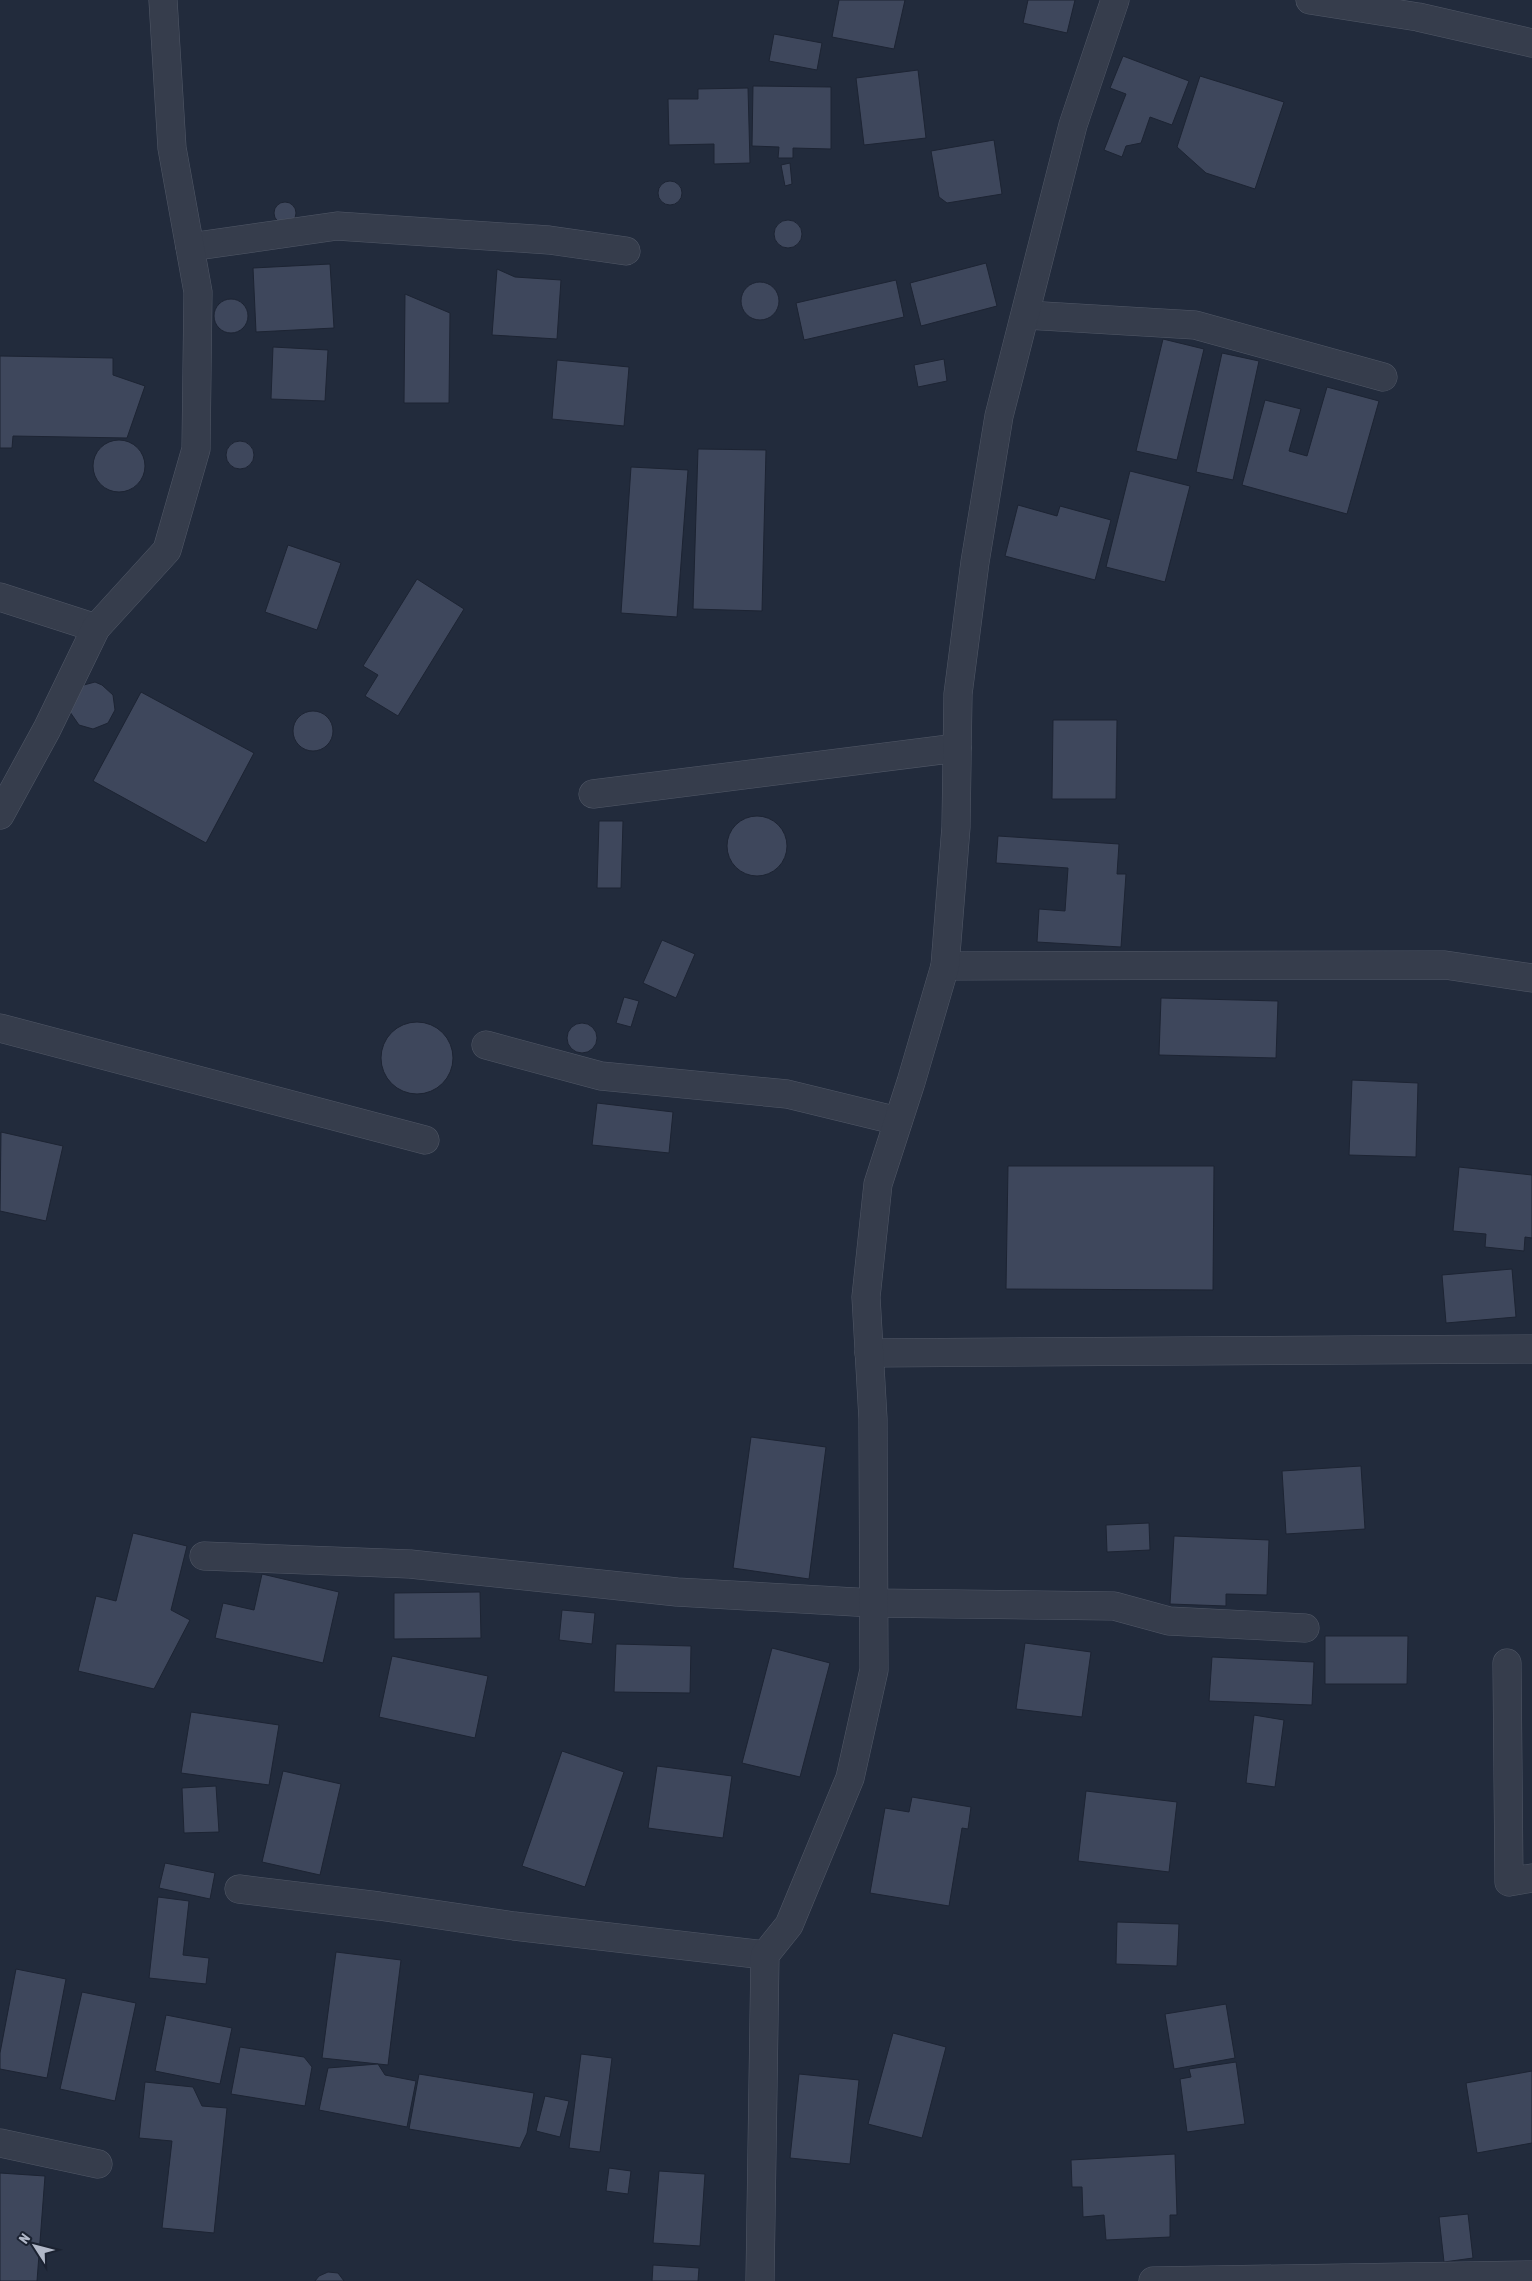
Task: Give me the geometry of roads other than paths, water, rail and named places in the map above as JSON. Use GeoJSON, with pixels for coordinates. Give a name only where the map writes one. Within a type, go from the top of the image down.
{"type":"FeatureCollection","features":[{"type":"Feature","properties":{"kind":"street"},"geometry":{"type":"LineString","coordinates":[[0,815],[47,729],[96,628],[167,550],[196,449],[198,292],[172,148],[163,0]]}},
{"type":"Feature","properties":{"kind":"street"},"geometry":{"type":"LineString","coordinates":[[760,2281],[765,1955],[789,1925],[850,1778],[874,1670],[873,1419],[866,1297],[878,1184],[945,966],[956,827],[958,694],[975,562],[999,416],[1073,125],[1116,0]]}},
{"type":"Feature","properties":{"kind":"street"},"geometry":{"type":"LineString","coordinates":[[1310,0],[1418,17],[1532,44]]}},
{"type":"Feature","properties":{"kind":"street"},"geometry":{"type":"LineString","coordinates":[[190,247],[337,226],[549,240],[626,251]]}},
{"type":"Feature","properties":{"kind":"street"},"geometry":{"type":"LineString","coordinates":[[1026,315],[1195,325],[1383,377]]}},
{"type":"Feature","properties":{"kind":"street"},"geometry":{"type":"LineString","coordinates":[[0,597],[96,628]]}},
{"type":"Feature","properties":{"kind":"street"},"geometry":{"type":"LineString","coordinates":[[593,794],[957,748]]}},
{"type":"Feature","properties":{"kind":"street"},"geometry":{"type":"LineString","coordinates":[[945,966],[1445,965],[1532,978]]}},
{"type":"Feature","properties":{"kind":"street"},"geometry":{"type":"LineString","coordinates":[[0,1028],[425,1140]]}},
{"type":"Feature","properties":{"kind":"street"},"geometry":{"type":"LineString","coordinates":[[486,1046],[601,1076],[787,1094],[898,1121]]}},
{"type":"Feature","properties":{"kind":"street"},"geometry":{"type":"LineString","coordinates":[[869,1353],[1532,1348]]}},
{"type":"Feature","properties":{"kind":"street"},"geometry":{"type":"LineString","coordinates":[[204,1556],[410,1564],[677,1592],[873,1603],[1114,1606],[1169,1622],[1305,1628]]}},
{"type":"Feature","properties":{"kind":"street"},"geometry":{"type":"LineString","coordinates":[[1508,1662],[1508,1882],[1532,1878]]}},
{"type":"Feature","properties":{"kind":"street"},"geometry":{"type":"LineString","coordinates":[[239,1889],[379,1906],[514,1926],[765,1955]]}},
{"type":"Feature","properties":{"kind":"street"},"geometry":{"type":"LineString","coordinates":[[0,2143],[98,2164]]}},
{"type":"Feature","properties":{"kind":"street"},"geometry":{"type":"LineString","coordinates":[[1153,2281],[1532,2275]]}}]}
